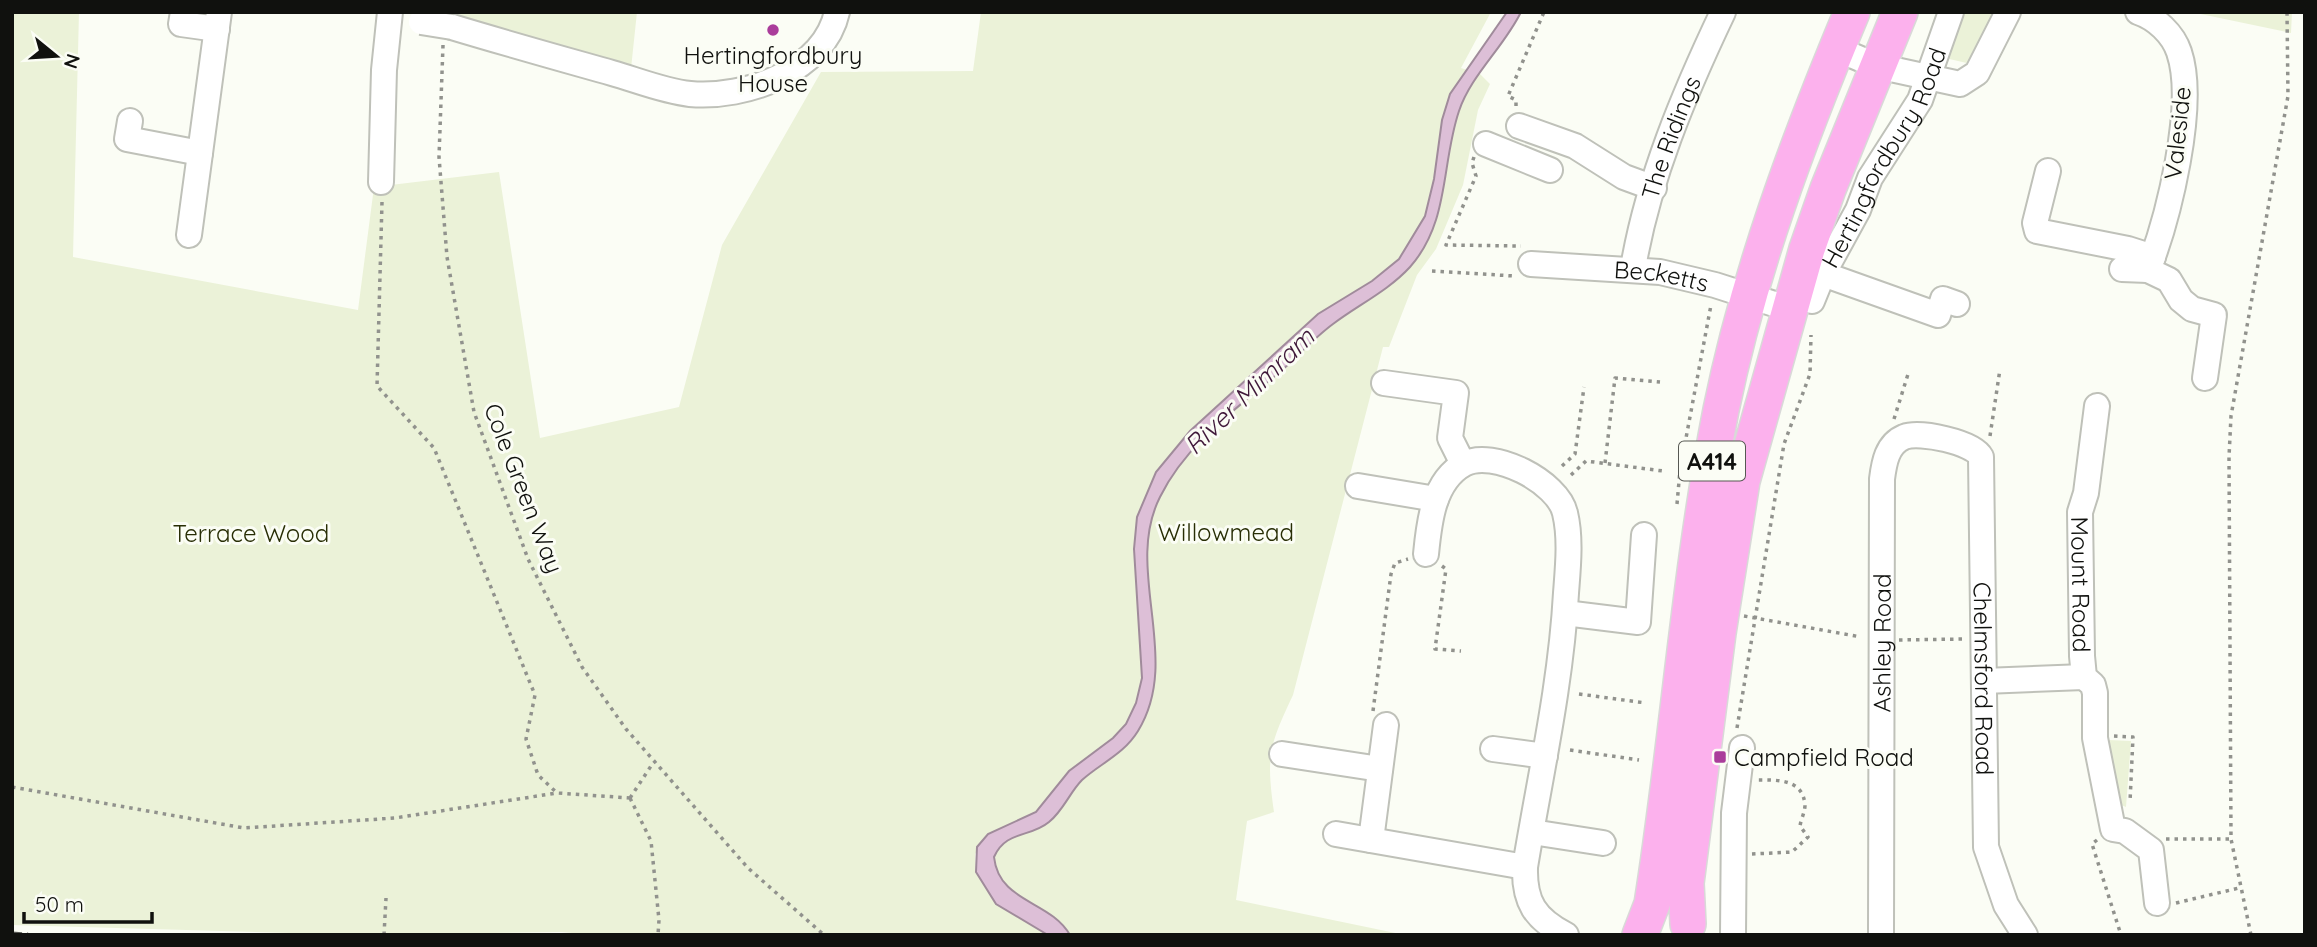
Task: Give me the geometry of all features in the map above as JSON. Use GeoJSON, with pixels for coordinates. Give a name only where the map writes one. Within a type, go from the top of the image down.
{"type":"FeatureCollection","features":[{"type":"Feature","properties":{"kind":"highway","name":"A414"},"geometry":{"type":"LineString","coordinates":[[1642,931],[1653,897],[1710,470],[1749,297],[1788,172],[1852,12]]}},
{"type":"Feature","properties":{"kind":"highway","name":"A414"},"geometry":{"type":"LineString","coordinates":[[1694,929],[1686,883],[1730,550],[1742,481],[1801,305],[1828,189],[1900,12]]}},
{"type":"Feature","properties":{"kind":"highway"},"geometry":{"type":"LineString","coordinates":[[1642,931],[1663,919],[1694,929]]}},
{"type":"Feature","properties":{"kind":"street"},"geometry":{"type":"LineString","coordinates":[[382,12],[390,12],[384,70],[382,182]]}},
{"type":"Feature","properties":{"kind":"street"},"geometry":{"type":"LineString","coordinates":[[412,17],[691,94],[733,91],[790,72],[823,44],[834,27],[837,12]]}},
{"type":"Feature","properties":{"kind":"street","name":"The Ridings"},"geometry":{"type":"LineString","coordinates":[[1633,268],[1638,239],[1684,97],[1723,12]]}},
{"type":"Feature","properties":{"kind":"street","name":"Hertingfordbury Road"},"geometry":{"type":"LineString","coordinates":[[1801,305],[1843,241],[1870,178],[1920,100],[1951,12]]}},
{"type":"Feature","properties":{"kind":"street"},"geometry":{"type":"LineString","coordinates":[[1837,49],[1877,66],[1960,84],[1972,79],[2008,12]]}},
{"type":"Feature","properties":{"kind":"street","name":"Valeside"},"geometry":{"type":"LineString","coordinates":[[2138,12],[2162,26],[2174,39],[2183,66],[2181,133],[2157,269]]}},
{"type":"Feature","properties":{"kind":"street"},"geometry":{"type":"LineString","coordinates":[[188,26],[218,21],[189,235]]}},
{"type":"Feature","properties":{"kind":"street"},"geometry":{"type":"LineString","coordinates":[[130,121],[127,139],[200,153]]}},
{"type":"Feature","properties":{"kind":"street"},"geometry":{"type":"LineString","coordinates":[[1515,156],[1523,127],[1574,146],[1613,171],[1654,188]]}},
{"type":"Feature","properties":{"kind":"street"},"geometry":{"type":"LineString","coordinates":[[1486,144],[1550,170]]}},
{"type":"Feature","properties":{"kind":"street"},"geometry":{"type":"LineString","coordinates":[[2048,171],[2035,223],[2037,232],[2128,249],[2157,269],[2181,300],[2192,309],[2214,315],[2205,378]]}},
{"type":"Feature","properties":{"kind":"street","name":"Becketts"},"geometry":{"type":"LineString","coordinates":[[1531,264],[1633,268],[1685,276],[1749,297],[1801,305]]}},
{"type":"Feature","properties":{"kind":"street"},"geometry":{"type":"LineString","coordinates":[[2122,269],[2157,269]]}},
{"type":"Feature","properties":{"kind":"street"},"geometry":{"type":"LineString","coordinates":[[1823,274],[1938,315],[1943,299],[1957,304]]}},
{"type":"Feature","properties":{"kind":"street"},"geometry":{"type":"LineString","coordinates":[[1384,383],[1456,394],[1450,438],[1463,464]]}},
{"type":"Feature","properties":{"kind":"street","name":"Mount Road"},"geometry":{"type":"LineString","coordinates":[[2097,407],[2086,493],[2080,512],[2084,677],[2095,693],[2095,738],[2127,834],[2151,850],[2157,903]]}},
{"type":"Feature","properties":{"kind":"street"},"geometry":{"type":"LineString","coordinates":[[1893,445],[1904,437],[1922,436],[1968,445],[1978,452]]}},
{"type":"Feature","properties":{"kind":"street","name":"Ashley Road"},"geometry":{"type":"LineString","coordinates":[[1881,935],[1882,479],[1884,460],[1893,445]]}},
{"type":"Feature","properties":{"kind":"street","name":"Chelmsford Road"},"geometry":{"type":"LineString","coordinates":[[1978,452],[1981,467],[1986,847],[2006,905],[2025,935]]}},
{"type":"Feature","properties":{"kind":"street"},"geometry":{"type":"LineString","coordinates":[[1426,554],[1429,520],[1436,499],[1446,482],[1463,464],[1476,460],[1503,464],[1541,481],[1560,499],[1567,526],[1565,612],[1545,756],[1525,867],[1524,889],[1530,905],[1553,931]]}},
{"type":"Feature","properties":{"kind":"street"},"geometry":{"type":"LineString","coordinates":[[1358,486],[1436,499]]}},
{"type":"Feature","properties":{"kind":"street"},"geometry":{"type":"LineString","coordinates":[[1565,612],[1638,622],[1644,535]]}},
{"type":"Feature","properties":{"kind":"street","name":"Mount Road"},"geometry":{"type":"LineString","coordinates":[[1984,681],[2084,677]]}},
{"type":"Feature","properties":{"kind":"street"},"geometry":{"type":"LineString","coordinates":[[1371,840],[1386,725]]}},
{"type":"Feature","properties":{"kind":"street"},"geometry":{"type":"LineString","coordinates":[[1733,935],[1737,780],[1742,748]]}},
{"type":"Feature","properties":{"kind":"street"},"geometry":{"type":"LineString","coordinates":[[1493,749],[1545,756]]}},
{"type":"Feature","properties":{"kind":"street"},"geometry":{"type":"LineString","coordinates":[[1282,754],[1380,769]]}},
{"type":"Feature","properties":{"kind":"street"},"geometry":{"type":"LineString","coordinates":[[1532,832],[1603,843]]}},
{"type":"Feature","properties":{"kind":"street"},"geometry":{"type":"LineString","coordinates":[[1336,834],[1525,867]]}},
{"type":"Feature","properties":{"kind":"path"},"geometry":{"type":"LineString","coordinates":[[1523,127],[1516,100],[1508,96],[1544,12]]}},
{"type":"Feature","properties":{"kind":"path"},"geometry":{"type":"LineString","coordinates":[[2251,935],[2239,888],[2231,839],[2228,771],[2231,416],[2288,96],[2287,12]]}},
{"type":"Feature","properties":{"kind":"path","name":"Cole Green Way"},"geometry":{"type":"LineString","coordinates":[[445,34],[441,57],[440,169],[447,257],[474,412],[528,559],[582,667],[653,763],[748,868],[824,935]]}},
{"type":"Feature","properties":{"kind":"path"},"geometry":{"type":"LineString","coordinates":[[1432,271],[1527,277],[1531,264],[1525,246],[1446,245],[1476,176],[1472,163],[1481,143],[1486,144]]}},
{"type":"Feature","properties":{"kind":"path"},"geometry":{"type":"LineString","coordinates":[[382,182],[377,386],[434,448],[535,695],[526,740],[538,775],[557,793]]}},
{"type":"Feature","properties":{"kind":"path"},"geometry":{"type":"LineString","coordinates":[[1676,510],[1680,470],[1713,296]]}},
{"type":"Feature","properties":{"kind":"path"},"geometry":{"type":"LineString","coordinates":[[1742,748],[1736,723],[1784,444],[1810,374],[1801,305]]}},
{"type":"Feature","properties":{"kind":"path"},"geometry":{"type":"LineString","coordinates":[[1978,452],[1990,439],[2000,369]]}},
{"type":"Feature","properties":{"kind":"path"},"geometry":{"type":"LineString","coordinates":[[1893,445],[1890,431],[1909,371]]}},
{"type":"Feature","properties":{"kind":"path"},"geometry":{"type":"LineString","coordinates":[[1605,463],[1615,378],[1660,382]]}},
{"type":"Feature","properties":{"kind":"path"},"geometry":{"type":"LineString","coordinates":[[1562,466],[1575,454],[1584,387]]}},
{"type":"Feature","properties":{"kind":"path"},"geometry":{"type":"LineString","coordinates":[[1571,475],[1586,461],[1663,471]]}},
{"type":"Feature","properties":{"kind":"path"},"geometry":{"type":"LineString","coordinates":[[1386,725],[1373,712],[1391,574],[1395,563],[1426,554],[1446,569],[1435,649],[1461,651]]}},
{"type":"Feature","properties":{"kind":"path"},"geometry":{"type":"LineString","coordinates":[[1735,614],[1882,640],[1983,639]]}},
{"type":"Feature","properties":{"kind":"path"},"geometry":{"type":"LineString","coordinates":[[1579,694],[1646,703]]}},
{"type":"Feature","properties":{"kind":"path"},"geometry":{"type":"LineString","coordinates":[[2095,738],[2133,737],[2127,834]]}},
{"type":"Feature","properties":{"kind":"path"},"geometry":{"type":"LineString","coordinates":[[1570,750],[1639,760]]}},
{"type":"Feature","properties":{"kind":"path"},"geometry":{"type":"LineString","coordinates":[[630,797],[653,763]]}},
{"type":"Feature","properties":{"kind":"path"},"geometry":{"type":"LineString","coordinates":[[1734,854],[1792,852],[1808,837],[1800,827],[1804,800],[1794,785],[1784,780],[1737,780]]}},
{"type":"Feature","properties":{"kind":"path"},"geometry":{"type":"LineString","coordinates":[[12,787],[244,828],[395,818],[557,793],[630,797]]}},
{"type":"Feature","properties":{"kind":"path"},"geometry":{"type":"LineString","coordinates":[[630,797],[651,841],[659,920],[657,935]]}},
{"type":"Feature","properties":{"kind":"path"},"geometry":{"type":"LineString","coordinates":[[2121,935],[2092,844],[2127,834],[2158,839],[2231,839]]}},
{"type":"Feature","properties":{"kind":"path"},"geometry":{"type":"LineString","coordinates":[[2157,903],[2183,903],[2239,888]]}},
{"type":"Feature","properties":{"kind":"path"},"geometry":{"type":"LineString","coordinates":[[384,935],[386,898]]}},
{"type":"Feature","properties":{"kind":"green space"},"geometry":{"type":"Polygon","coordinates":[[[12,12],[79,12],[73,257],[358,310],[374,187],[499,172],[540,438],[679,407],[722,245],[821,72],[973,71],[981,12],[1491,12],[1461,68],[1480,74],[1490,84],[1478,110],[1463,185],[1436,249],[1417,275],[1389,347],[1383,347],[1293,695],[1274,740],[1270,777],[1274,812],[1247,821],[1236,900],[1405,935],[1070,935],[1058,921],[1013,893],[975,853],[976,872],[1048,935],[595,935],[561,932],[361,935],[12,925],[12,12]]]}},
{"type":"Feature","properties":{"kind":"green space"},"geometry":{"type":"Polygon","coordinates":[[[424,12],[637,12],[630,78],[424,12]]]}},
{"type":"Feature","properties":{"kind":"green space"},"geometry":{"type":"Polygon","coordinates":[[[1963,12],[1998,12],[1971,64],[1945,58],[1963,12]]]}},
{"type":"Feature","properties":{"kind":"green space"},"geometry":{"type":"Polygon","coordinates":[[[2191,12],[2292,12],[2291,33],[2191,12]]]}},
{"type":"Feature","properties":{"kind":"green space"},"geometry":{"type":"Polygon","coordinates":[[[2108,740],[2131,741],[2126,807],[2119,804],[2108,740]]]}},
{"type":"Feature","properties":{"kind":"water","name":"River Mimram"},"geometry":{"type":"Polygon","coordinates":[[[1507,12],[1521,12],[1464,98],[1453,131],[1438,212],[1423,250],[1401,276],[1326,329],[1214,428],[1184,460],[1160,497],[1150,525],[1147,554],[1155,674],[1150,703],[1138,731],[1119,752],[1082,780],[1049,822],[1005,842],[994,857],[1005,884],[1061,923],[1070,935],[1048,935],[996,904],[976,872],[977,847],[988,834],[1036,812],[1069,771],[1113,738],[1126,724],[1136,703],[1142,678],[1134,549],[1137,517],[1156,472],[1190,431],[1318,314],[1372,281],[1399,259],[1425,216],[1434,179],[1442,120],[1450,94],[1507,12]]]}},
{"type":"Feature","properties":{"kind":"railway"},"geometry":{"type":"LineString","coordinates":[[12,934],[28,935]]}},
{"type":"Feature","properties":{"kind":"place","name":"Hertingfordbury House"},"geometry":{"type":"Point","coordinates":[773,30]}},
{"type":"Feature","properties":{"kind":"place","name":"Campfield Road"},"geometry":{"type":"Point","coordinates":[1720,757]}},
{"type":"Feature","properties":{"kind":"park label","name":"Willowmead"},"geometry":{"type":"Point","coordinates":[1226,532]}},
{"type":"Feature","properties":{"kind":"park label","name":"Terrace Wood"},"geometry":{"type":"Point","coordinates":[251,533]}}]}
